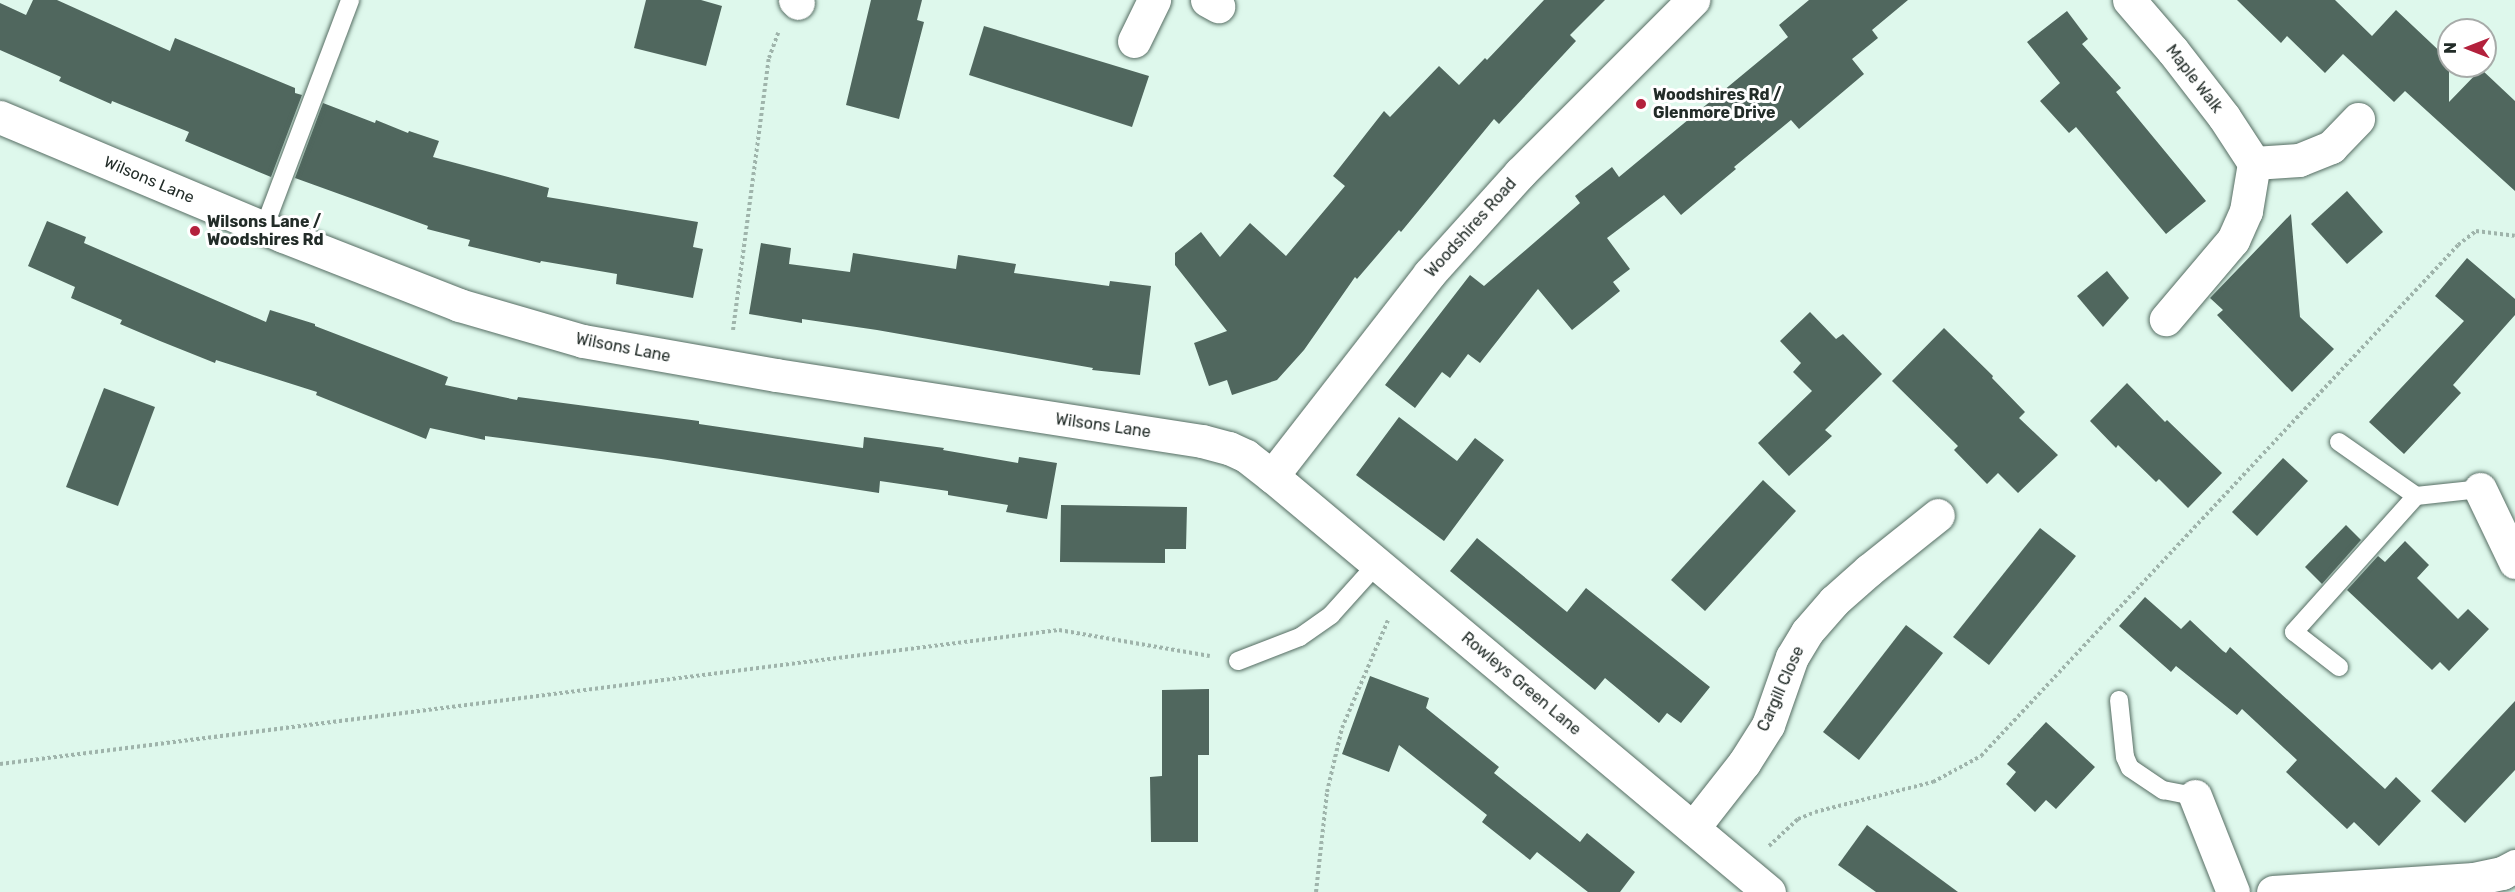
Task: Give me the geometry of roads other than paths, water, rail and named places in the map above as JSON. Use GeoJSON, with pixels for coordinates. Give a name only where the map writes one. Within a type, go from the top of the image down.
{"type":"FeatureCollection","features":[{"type":"Feature","properties":{"kind":"street"},"geometry":{"type":"LineString","coordinates":[[1134,41],[1154,0]]}},
{"type":"Feature","properties":{"kind":"street","name":"Woodshires Road"},"geometry":{"type":"LineString","coordinates":[[1272,476],[1437,265],[1520,172],[1693,0]]}},
{"type":"Feature","properties":{"kind":"street","name":"Maple Walk"},"geometry":{"type":"LineString","coordinates":[[2129,0],[2202,89],[2253,163]]}},
{"type":"Feature","properties":{"kind":"street","name":"Wilsons Lane"},"geometry":{"type":"LineString","coordinates":[[0,117],[264,228],[459,305],[526,326],[583,341],[942,403],[1202,441],[1238,452],[1272,476]]}},
{"type":"Feature","properties":{"kind":"street"},"geometry":{"type":"LineString","coordinates":[[2166,318],[2234,240],[2246,211],[2253,163],[2299,160],[2331,147],[2358,119]]}},
{"type":"Feature","properties":{"kind":"street","name":"Rowleys Green Lane"},"geometry":{"type":"LineString","coordinates":[[1272,476],[1768,892]]}},
{"type":"Feature","properties":{"kind":"street"},"geometry":{"type":"LineString","coordinates":[[2480,489],[2515,562]]}},
{"type":"Feature","properties":{"kind":"street","name":"Cargill Close"},"geometry":{"type":"LineString","coordinates":[[1693,828],[1744,763],[1768,724],[1792,657],[1807,632],[1843,593],[1938,515]]}},
{"type":"Feature","properties":{"kind":"street"},"geometry":{"type":"LineString","coordinates":[[2195,795],[2233,892]]}},
{"type":"Feature","properties":{"kind":"street"},"geometry":{"type":"LineString","coordinates":[[2273,892],[2508,877]]}},
{"type":"Feature","properties":{"kind":"lane"},"geometry":{"type":"LineString","coordinates":[[264,228],[351,0]]}},
{"type":"Feature","properties":{"kind":"lane"},"geometry":{"type":"LineString","coordinates":[[2339,442],[2416,496],[2480,489]]}},
{"type":"Feature","properties":{"kind":"lane"},"geometry":{"type":"LineString","coordinates":[[2339,667],[2294,632],[2416,496]]}},
{"type":"Feature","properties":{"kind":"lane"},"geometry":{"type":"LineString","coordinates":[[1238,661],[1300,636],[1331,615],[1377,564]]}},
{"type":"Feature","properties":{"kind":"lane"},"geometry":{"type":"LineString","coordinates":[[2119,700],[2125,757],[2130,768],[2163,790],[2195,795]]}},
{"type":"Feature","properties":{"kind":"place","name":"Woodshires Rd / Glenmore Drive"},"geometry":{"type":"Point","coordinates":[1641,104]}},
{"type":"Feature","properties":{"kind":"place","name":"Wilsons Lane / Woodshires Rd"},"geometry":{"type":"Point","coordinates":[195,231]}}]}
